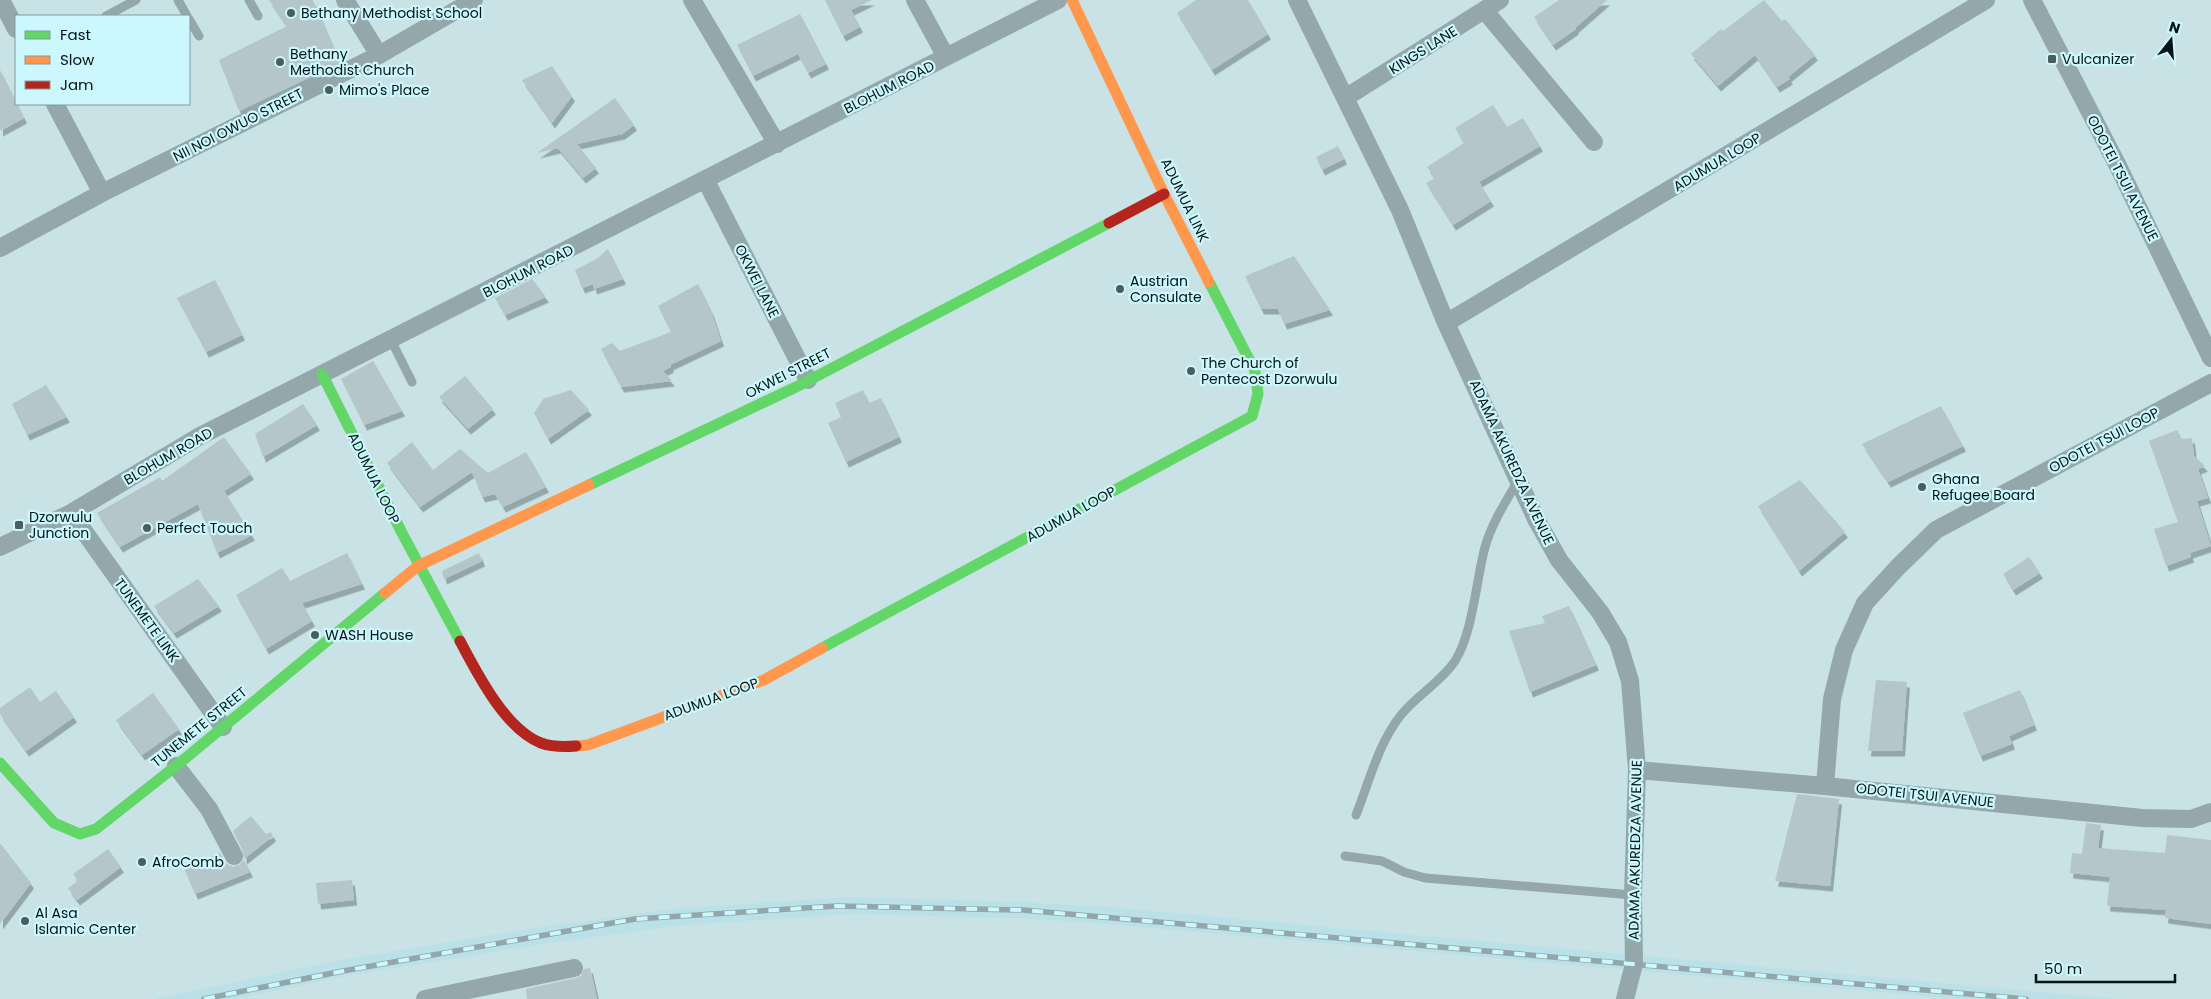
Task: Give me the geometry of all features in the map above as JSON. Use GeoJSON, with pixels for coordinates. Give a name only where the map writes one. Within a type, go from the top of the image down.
{"type":"FeatureCollection","features":[{"type":"Feature","properties":{"kind":"street"},"geometry":{"type":"LineString","coordinates":[[1,0],[15,27]]}},
{"type":"Feature","properties":{"kind":"street"},"geometry":{"type":"LineString","coordinates":[[345,0],[378,55]]}},
{"type":"Feature","properties":{"kind":"street","name":"NII NOI OWUO STREET"},"geometry":{"type":"LineString","coordinates":[[0,248],[102,193],[378,55],[474,0]]}},
{"type":"Feature","properties":{"kind":"street"},"geometry":{"type":"LineString","coordinates":[[692,0],[777,144]]}},
{"type":"Feature","properties":{"kind":"street"},"geometry":{"type":"LineString","coordinates":[[915,0],[946,57]]}},
{"type":"Feature","properties":{"kind":"street","name":"BLOHUM ROAD"},"geometry":{"type":"LineString","coordinates":[[0,547],[70,513],[200,436],[1058,0]]}},
{"type":"Feature","properties":{"kind":"street","name":"ADUMUA LINK"},"geometry":{"type":"LineString","coordinates":[[1072,0],[1164,194],[1254,371],[1258,394],[1252,416]]}},
{"type":"Feature","properties":{"kind":"street","name":"ADAMA AKUREDZA AVENUE"},"geometry":{"type":"LineString","coordinates":[[1297,0],[1400,210],[1446,323],[1536,519],[1559,560],[1600,612],[1618,642],[1630,681],[1637,770],[1633,895],[1634,964],[1626,999]]}},
{"type":"Feature","properties":{"kind":"street","name":"KINGS LANE"},"geometry":{"type":"LineString","coordinates":[[1345,98],[1500,0]]}},
{"type":"Feature","properties":{"kind":"street","name":"ADUMUA LOOP"},"geometry":{"type":"LineString","coordinates":[[1446,323],[1986,0]]}},
{"type":"Feature","properties":{"kind":"street","name":"ODOTEI TSUI AVENUE"},"geometry":{"type":"LineString","coordinates":[[2032,0],[2206,335],[2211,358]]}},
{"type":"Feature","properties":{"kind":"street"},"geometry":{"type":"LineString","coordinates":[[1485,11],[1594,142]]}},
{"type":"Feature","properties":{"kind":"street"},"geometry":{"type":"LineString","coordinates":[[56,105],[102,193]]}},
{"type":"Feature","properties":{"kind":"street","name":"OKWEI LANE"},"geometry":{"type":"LineString","coordinates":[[706,180],[808,380]]}},
{"type":"Feature","properties":{"kind":"street","name":"OKWEI STREET"},"geometry":{"type":"LineString","coordinates":[[418,566],[808,380],[1164,194]]}},
{"type":"Feature","properties":{"kind":"street","name":"ADUMUA LOOP"},"geometry":{"type":"LineString","coordinates":[[322,374],[418,566],[487,690],[516,724],[534,740],[565,748],[588,744],[764,680],[1252,416]]}},
{"type":"Feature","properties":{"kind":"street","name":"ODOTEI TSUI LOOP"},"geometry":{"type":"LineString","coordinates":[[1825,786],[1832,699],[1844,650],[1865,603],[1898,567],[1936,530],[2211,383]]}},
{"type":"Feature","properties":{"kind":"street","name":"TUNEMETE LINK"},"geometry":{"type":"LineString","coordinates":[[70,513],[223,726]]}},
{"type":"Feature","properties":{"kind":"street","name":"TUNEMETE STREET"},"geometry":{"type":"LineString","coordinates":[[0,763],[54,823],[80,834],[96,829],[176,766],[418,566]]}},
{"type":"Feature","properties":{"kind":"street"},"geometry":{"type":"LineString","coordinates":[[176,766],[209,809],[234,856]]}},
{"type":"Feature","properties":{"kind":"street","name":"ODOTEI TSUI AVENUE"},"geometry":{"type":"LineString","coordinates":[[1637,770],[1825,786],[2142,818],[2191,820],[2211,812]]}},
{"type":"Feature","properties":{"kind":"street"},"geometry":{"type":"LineString","coordinates":[[425,999],[574,968]]}},
{"type":"Feature","properties":{"kind":"lane"},"geometry":{"type":"LineString","coordinates":[[108,15],[136,0]]}},
{"type":"Feature","properties":{"kind":"lane"},"geometry":{"type":"LineString","coordinates":[[178,0],[186,15]]}},
{"type":"Feature","properties":{"kind":"lane"},"geometry":{"type":"LineString","coordinates":[[249,0],[258,16]]}},
{"type":"Feature","properties":{"kind":"lane"},"geometry":{"type":"LineString","coordinates":[[190,21],[199,36]]}},
{"type":"Feature","properties":{"kind":"lane"},"geometry":{"type":"LineString","coordinates":[[391,340],[412,382]]}},
{"type":"Feature","properties":{"kind":"lane"},"geometry":{"type":"LineString","coordinates":[[1356,815],[1392,727],[1402,713],[1444,674],[1455,661],[1470,617],[1490,533],[1519,479]]}},
{"type":"Feature","properties":{"kind":"lane"},"geometry":{"type":"LineString","coordinates":[[1345,856],[1382,861],[1404,872],[1425,878],[1633,895]]}},
{"type":"Feature","properties":{"kind":"shaded area"},"geometry":{"type":"Polygon","coordinates":[[[852,897],[1019,902],[1108,907],[2116,999],[1960,999],[1107,924],[1018,918],[852,914],[682,925],[544,944],[350,975],[235,999],[154,999],[347,959],[541,927],[680,908],[852,897]]]}},
{"type":"Feature","properties":{"kind":"building","name":"Bethany Methodist Church"},"geometry":{"type":"Polygon","coordinates":[[[269,0],[313,0],[340,63],[239,111],[219,60],[287,26],[269,0]]]}},
{"type":"Feature","properties":{"kind":"building"},"geometry":{"type":"Polygon","coordinates":[[[825,0],[872,0],[851,10],[860,27],[843,36],[825,0]]]}},
{"type":"Feature","properties":{"kind":"building"},"geometry":{"type":"Polygon","coordinates":[[[1196,0],[1248,0],[1268,34],[1212,70],[1177,13],[1196,0]]]}},
{"type":"Feature","properties":{"kind":"building"},"geometry":{"type":"Polygon","coordinates":[[[1559,0],[1607,0],[1576,29],[1553,45],[1534,17],[1559,0]]]}},
{"type":"Feature","properties":{"kind":"building"},"geometry":{"type":"Polygon","coordinates":[[[1764,0],[1782,21],[1785,19],[1815,55],[1788,77],[1790,79],[1777,87],[1755,55],[1718,86],[1691,54],[1721,29],[1723,31],[1764,0]]]}},
{"type":"Feature","properties":{"kind":"building"},"geometry":{"type":"Polygon","coordinates":[[[800,14],[826,64],[808,73],[798,54],[753,76],[737,45],[800,14]]]}},
{"type":"Feature","properties":{"kind":"building"},"geometry":{"type":"Polygon","coordinates":[[[552,66],[572,96],[552,123],[522,80],[552,66]]]}},
{"type":"Feature","properties":{"kind":"building"},"geometry":{"type":"Polygon","coordinates":[[[0,70],[15,100],[15,105],[18,105],[24,118],[0,131],[0,70]]]}},
{"type":"Feature","properties":{"kind":"building"},"geometry":{"type":"Polygon","coordinates":[[[615,98],[634,125],[622,134],[577,144],[596,168],[583,178],[558,148],[537,153],[615,98]]]}},
{"type":"Feature","properties":{"kind":"building"},"geometry":{"type":"Polygon","coordinates":[[[1493,105],[1507,127],[1523,118],[1540,146],[1479,182],[1491,201],[1453,225],[1426,183],[1435,178],[1427,167],[1464,143],[1455,128],[1493,105]]]}},
{"type":"Feature","properties":{"kind":"building"},"geometry":{"type":"Polygon","coordinates":[[[1338,146],[1344,159],[1322,170],[1316,157],[1338,146]]]}},
{"type":"Feature","properties":{"kind":"building"},"geometry":{"type":"Polygon","coordinates":[[[608,249],[623,279],[594,289],[593,284],[582,288],[575,270],[598,258],[608,249]]]}},
{"type":"Feature","properties":{"kind":"building"},"geometry":{"type":"Polygon","coordinates":[[[1294,256],[1330,310],[1284,324],[1278,309],[1261,309],[1245,276],[1294,256]]]}},
{"type":"Feature","properties":{"kind":"building"},"geometry":{"type":"Polygon","coordinates":[[[532,279],[546,297],[505,315],[495,298],[532,279]]]}},
{"type":"Feature","properties":{"kind":"building"},"geometry":{"type":"Polygon","coordinates":[[[215,280],[242,335],[206,352],[177,298],[215,280]]]}},
{"type":"Feature","properties":{"kind":"building"},"geometry":{"type":"Polygon","coordinates":[[[698,284],[711,311],[721,341],[670,365],[671,367],[663,371],[672,381],[621,387],[601,349],[612,343],[620,351],[671,332],[658,306],[698,284]]]}},
{"type":"Feature","properties":{"kind":"building"},"geometry":{"type":"Polygon","coordinates":[[[373,361],[402,411],[364,425],[341,379],[373,361]]]}},
{"type":"Feature","properties":{"kind":"building"},"geometry":{"type":"Polygon","coordinates":[[[465,376],[493,409],[468,429],[439,397],[465,376]]]}},
{"type":"Feature","properties":{"kind":"building"},"geometry":{"type":"Polygon","coordinates":[[[46,385],[67,417],[27,435],[12,404],[46,385]]]}},
{"type":"Feature","properties":{"kind":"building"},"geometry":{"type":"Polygon","coordinates":[[[571,390],[589,410],[548,439],[534,413],[543,399],[571,390]]]}},
{"type":"Feature","properties":{"kind":"building"},"geometry":{"type":"Polygon","coordinates":[[[863,390],[869,403],[881,398],[899,437],[846,462],[828,423],[841,417],[835,403],[863,390]]]}},
{"type":"Feature","properties":{"kind":"building"},"geometry":{"type":"Polygon","coordinates":[[[303,404],[317,425],[263,457],[255,434],[303,404]]]}},
{"type":"Feature","properties":{"kind":"building"},"geometry":{"type":"Polygon","coordinates":[[[1941,406],[1963,446],[1888,482],[1862,444],[1941,406]]]}},
{"type":"Feature","properties":{"kind":"building"},"geometry":{"type":"Polygon","coordinates":[[[2177,430],[2182,439],[2192,438],[2194,456],[2205,466],[2198,469],[2208,498],[2197,501],[2211,546],[2190,553],[2191,557],[2166,566],[2154,529],[2178,522],[2149,441],[2177,430]]]}},
{"type":"Feature","properties":{"kind":"building"},"geometry":{"type":"Polygon","coordinates":[[[224,437],[251,474],[224,491],[252,535],[217,553],[198,504],[120,547],[97,513],[160,477],[162,481],[224,437]]]}},
{"type":"Feature","properties":{"kind":"building"},"geometry":{"type":"Polygon","coordinates":[[[412,442],[433,470],[460,449],[488,473],[526,452],[546,487],[503,507],[495,494],[482,497],[472,472],[420,507],[387,463],[412,442]]]}},
{"type":"Feature","properties":{"kind":"building"},"geometry":{"type":"Polygon","coordinates":[[[1800,480],[1845,532],[1799,571],[1758,506],[1800,480]]]}},
{"type":"Feature","properties":{"kind":"building"},"geometry":{"type":"Polygon","coordinates":[[[347,553],[362,584],[302,603],[312,621],[266,649],[236,595],[282,568],[290,581],[347,553]]]}},
{"type":"Feature","properties":{"kind":"building"},"geometry":{"type":"Polygon","coordinates":[[[479,553],[482,561],[444,579],[442,571],[479,553]]]}},
{"type":"Feature","properties":{"kind":"building"},"geometry":{"type":"Polygon","coordinates":[[[2029,557],[2040,573],[2013,590],[2003,574],[2029,557]]]}},
{"type":"Feature","properties":{"kind":"building"},"geometry":{"type":"Polygon","coordinates":[[[198,579],[219,606],[174,633],[154,606],[198,579]]]}},
{"type":"Feature","properties":{"kind":"building"},"geometry":{"type":"Polygon","coordinates":[[[1569,606],[1596,665],[1530,692],[1509,631],[1545,623],[1542,616],[1569,606]]]}},
{"type":"Feature","properties":{"kind":"building"},"geometry":{"type":"Polygon","coordinates":[[[1876,680],[1907,682],[1902,751],[1868,751],[1876,680]]]}},
{"type":"Feature","properties":{"kind":"building"},"geometry":{"type":"Polygon","coordinates":[[[30,687],[40,702],[56,691],[74,717],[26,751],[0,714],[0,708],[30,687]]]}},
{"type":"Feature","properties":{"kind":"building"},"geometry":{"type":"Polygon","coordinates":[[[2020,690],[2034,725],[2009,736],[2012,744],[1980,756],[1963,713],[2020,690]]]}},
{"type":"Feature","properties":{"kind":"building"},"geometry":{"type":"Polygon","coordinates":[[[153,693],[179,729],[142,755],[116,720],[153,693]]]}},
{"type":"Feature","properties":{"kind":"building"},"geometry":{"type":"Polygon","coordinates":[[[1797,794],[1839,799],[1830,886],[1775,881],[1797,794]]]}},
{"type":"Feature","properties":{"kind":"building"},"geometry":{"type":"Polygon","coordinates":[[[251,816],[266,834],[271,832],[273,836],[244,859],[243,851],[233,831],[251,816]]]}},
{"type":"Feature","properties":{"kind":"building"},"geometry":{"type":"Polygon","coordinates":[[[2086,823],[2101,825],[2098,848],[2165,853],[2167,835],[2211,840],[2211,924],[2165,918],[2166,910],[2107,906],[2110,877],[2070,873],[2072,853],[2082,854],[2086,823]]]}},
{"type":"Feature","properties":{"kind":"building"},"geometry":{"type":"Polygon","coordinates":[[[0,843],[31,883],[0,924],[0,843]]]}},
{"type":"Feature","properties":{"kind":"building"},"geometry":{"type":"Polygon","coordinates":[[[108,849],[121,867],[77,900],[68,888],[78,881],[73,874],[108,849]]]}},
{"type":"Feature","properties":{"kind":"building"},"geometry":{"type":"Polygon","coordinates":[[[220,853],[228,865],[233,867],[239,865],[244,860],[250,872],[195,894],[184,868],[220,853]]]}},
{"type":"Feature","properties":{"kind":"building"},"geometry":{"type":"Polygon","coordinates":[[[352,880],[354,900],[318,904],[316,883],[352,880]]]}},
{"type":"Feature","properties":{"kind":"building"},"geometry":{"type":"Polygon","coordinates":[[[590,968],[597,999],[527,999],[526,989],[576,978],[581,976],[584,969],[590,968]]]}},
{"type":"Feature","properties":{"kind":"railway"},"geometry":{"type":"LineString","coordinates":[[204,999],[343,971],[635,919],[837,906],[1023,910],[2026,999]]}},
{"type":"Feature","properties":{"kind":"traffic: fast"},"geometry":{"type":"LineString","coordinates":[[589,485],[798,386],[1109,223]]}},
{"type":"Feature","properties":{"kind":"traffic: fast"},"geometry":{"type":"LineString","coordinates":[[822,648],[1252,416],[1258,394],[1255,371],[1209,282]]}},
{"type":"Feature","properties":{"kind":"traffic: fast"},"geometry":{"type":"LineString","coordinates":[[322,374],[402,533],[460,641]]}},
{"type":"Feature","properties":{"kind":"traffic: fast"},"geometry":{"type":"LineString","coordinates":[[0,763],[54,823],[80,834],[96,829],[176,766],[385,593]]}},
{"type":"Feature","properties":{"kind":"traffic: slow"},"geometry":{"type":"LineString","coordinates":[[1072,0],[1164,194],[1209,282]]}},
{"type":"Feature","properties":{"kind":"traffic: slow"},"geometry":{"type":"LineString","coordinates":[[385,593],[418,566],[589,485]]}},
{"type":"Feature","properties":{"kind":"traffic: slow"},"geometry":{"type":"LineString","coordinates":[[576,746],[588,745],[764,680],[822,648]]}},
{"type":"Feature","properties":{"kind":"traffic: jam"},"geometry":{"type":"LineString","coordinates":[[1109,223],[1164,194]]}},
{"type":"Feature","properties":{"kind":"traffic: jam"},"geometry":{"type":"LineString","coordinates":[[460,641],[493,699],[516,726],[528,736],[541,743],[558,746],[576,746]]}},
{"type":"Feature","properties":{"kind":"place","name":"Bethany Methodist School"},"geometry":{"type":"Point","coordinates":[291,13]}},
{"type":"Feature","properties":{"kind":"place","name":"Vulcanizer"},"geometry":{"type":"Point","coordinates":[2052,59]}},
{"type":"Feature","properties":{"kind":"place","name":"Bethany Methodist Church"},"geometry":{"type":"Point","coordinates":[280,62]}},
{"type":"Feature","properties":{"kind":"place","name":"Mimo's Place"},"geometry":{"type":"Point","coordinates":[329,90]}},
{"type":"Feature","properties":{"kind":"place","name":"Austrian Consulate"},"geometry":{"type":"Point","coordinates":[1120,289]}},
{"type":"Feature","properties":{"kind":"place","name":"The Church of Pentecost Dzorwulu"},"geometry":{"type":"Point","coordinates":[1191,371]}},
{"type":"Feature","properties":{"kind":"place","name":"Ghana Refugee Board"},"geometry":{"type":"Point","coordinates":[1922,487]}},
{"type":"Feature","properties":{"kind":"place","name":"Dzorwulu Junction"},"geometry":{"type":"Point","coordinates":[19,525]}},
{"type":"Feature","properties":{"kind":"place","name":"Perfect Touch"},"geometry":{"type":"Point","coordinates":[147,528]}},
{"type":"Feature","properties":{"kind":"place","name":"WASH House"},"geometry":{"type":"Point","coordinates":[315,635]}},
{"type":"Feature","properties":{"kind":"place","name":"AfroComb"},"geometry":{"type":"Point","coordinates":[142,862]}},
{"type":"Feature","properties":{"kind":"place","name":"Al Asa Islamic Center"},"geometry":{"type":"Point","coordinates":[25,921]}}]}
